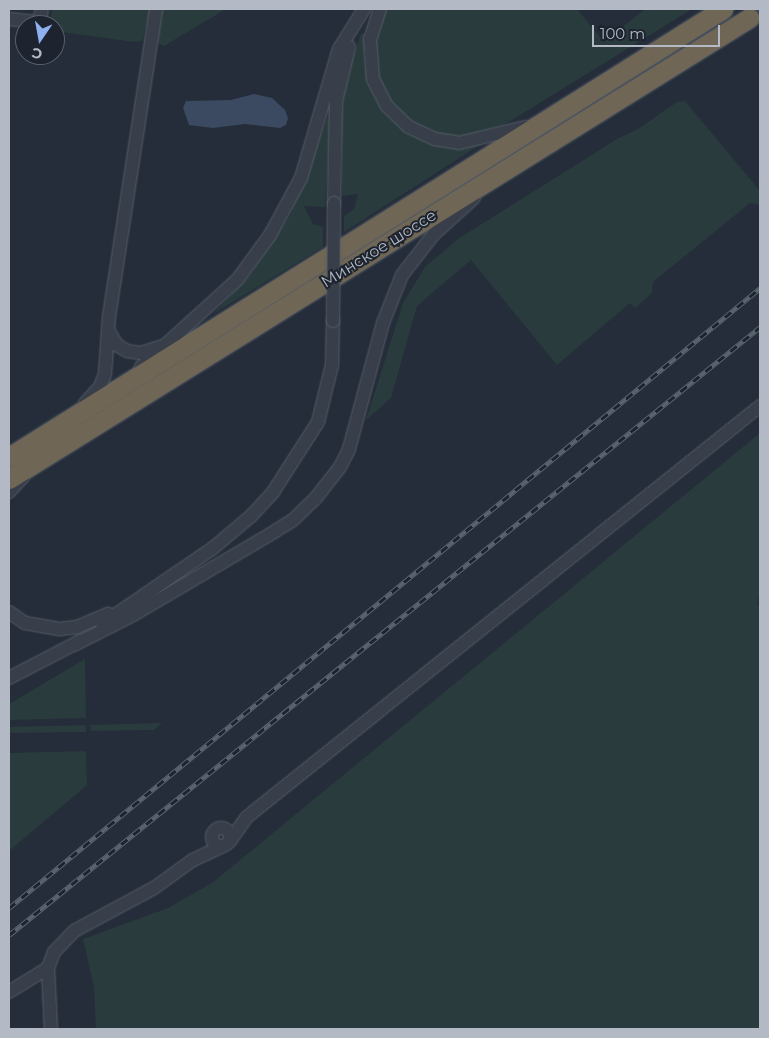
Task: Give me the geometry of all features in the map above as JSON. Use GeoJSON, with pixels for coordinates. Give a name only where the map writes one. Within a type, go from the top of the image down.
{"type":"FeatureCollection","features":[{"type":"Feature","properties":{"kind":"highway","name":"Минское шоссе"},"geometry":{"type":"LineString","coordinates":[[9,457],[723,9]]}},
{"type":"Feature","properties":{"kind":"highway","name":"Минское шоссе"},"geometry":{"type":"LineString","coordinates":[[9,479],[749,18]]}},
{"type":"Feature","properties":{"kind":"street"},"geometry":{"type":"LineString","coordinates":[[9,19],[39,22],[42,9]]}},
{"type":"Feature","properties":{"kind":"street"},"geometry":{"type":"LineString","coordinates":[[72,416],[100,387],[105,374],[108,330],[156,9]]}},
{"type":"Feature","properties":{"kind":"street"},"geometry":{"type":"LineString","coordinates":[[380,9],[370,39],[373,79],[387,106],[409,127],[435,139],[459,143],[542,122]]}},
{"type":"Feature","properties":{"kind":"street"},"geometry":{"type":"LineString","coordinates":[[74,645],[124,608],[213,548],[251,516],[278,485],[318,422],[332,365],[336,101],[361,13]]}},
{"type":"Feature","properties":{"kind":"street"},"geometry":{"type":"LineString","coordinates":[[123,384],[237,280],[282,213],[300,178],[339,49],[361,13]]}},
{"type":"Feature","properties":{"kind":"street"},"geometry":{"type":"LineString","coordinates":[[9,678],[133,615],[293,520],[315,499],[340,467],[349,450],[383,323],[402,275],[433,235],[516,163]]}},
{"type":"Feature","properties":{"kind":"street"},"geometry":{"type":"LineString","coordinates":[[108,330],[117,345],[127,351],[141,353],[168,342]]}},
{"type":"Feature","properties":{"kind":"street"},"geometry":{"type":"LineString","coordinates":[[52,1029],[48,968],[54,952],[74,931],[154,888],[193,860],[226,843],[247,817],[760,406]]}},
{"type":"Feature","properties":{"kind":"street"},"geometry":{"type":"LineString","coordinates":[[9,492],[38,461]]}},
{"type":"Feature","properties":{"kind":"street"},"geometry":{"type":"LineString","coordinates":[[9,612],[25,623],[60,630],[77,627],[124,608]]}},
{"type":"Feature","properties":{"kind":"street"},"geometry":{"type":"LineString","coordinates":[[193,860],[216,831],[247,817]]}},
{"type":"Feature","properties":{"kind":"street"},"geometry":{"type":"LineString","coordinates":[[216,831],[228,831],[226,843]]}},
{"type":"Feature","properties":{"kind":"street"},"geometry":{"type":"LineString","coordinates":[[9,992],[48,968]]}},
{"type":"Feature","properties":{"kind":"shaded area"},"geometry":{"type":"Polygon","coordinates":[[[52,9],[150,9],[142,41],[134,42],[65,32],[65,15],[51,15],[52,9]]]}},
{"type":"Feature","properties":{"kind":"shaded area"},"geometry":{"type":"Polygon","coordinates":[[[163,9],[226,9],[164,46],[157,43],[163,9]]]}},
{"type":"Feature","properties":{"kind":"shaded area"},"geometry":{"type":"Polygon","coordinates":[[[384,9],[577,9],[604,42],[645,9],[692,9],[507,123],[462,138],[441,136],[407,120],[393,106],[376,72],[375,35],[384,9]]]}},
{"type":"Feature","properties":{"kind":"shaded area"},"geometry":{"type":"Polygon","coordinates":[[[361,33],[366,34],[364,59],[370,82],[411,133],[483,143],[344,232],[344,216],[354,209],[358,194],[342,196],[342,112],[345,83],[361,33]]]}},
{"type":"Feature","properties":{"kind":"shaded area"},"geometry":{"type":"Polygon","coordinates":[[[685,101],[760,191],[760,205],[750,203],[653,282],[652,293],[635,308],[630,303],[557,365],[471,260],[417,306],[391,398],[366,420],[403,303],[425,267],[458,239],[617,139],[638,129],[677,102],[685,101]]]}},
{"type":"Feature","properties":{"kind":"shaded area"},"geometry":{"type":"Polygon","coordinates":[[[331,108],[325,207],[304,206],[313,224],[323,227],[323,247],[213,314],[250,275],[290,215],[331,108]]]}},
{"type":"Feature","properties":{"kind":"shaded area"},"geometry":{"type":"Polygon","coordinates":[[[760,433],[760,590],[757,605],[760,606],[760,1029],[96,1029],[94,987],[83,939],[168,908],[212,883],[760,433]]]}},
{"type":"Feature","properties":{"kind":"shaded area"},"geometry":{"type":"Polygon","coordinates":[[[85,659],[86,718],[9,720],[9,704],[85,659]]]}},
{"type":"Feature","properties":{"kind":"shaded area"},"geometry":{"type":"Polygon","coordinates":[[[162,723],[154,730],[91,731],[90,725],[162,723]]]}},
{"type":"Feature","properties":{"kind":"shaded area"},"geometry":{"type":"Polygon","coordinates":[[[86,725],[86,732],[9,733],[9,727],[86,725]]]}},
{"type":"Feature","properties":{"kind":"shaded area"},"geometry":{"type":"Polygon","coordinates":[[[86,751],[87,785],[9,851],[9,753],[86,751]]]}},
{"type":"Feature","properties":{"kind":"water"},"geometry":{"type":"Polygon","coordinates":[[[254,94],[272,98],[285,110],[288,118],[286,125],[280,128],[245,124],[213,128],[189,125],[183,108],[186,101],[231,100],[254,94]]]}},
{"type":"Feature","properties":{"kind":"tunnel"},"geometry":{"type":"LineString","coordinates":[[749,18],[760,11]]}},
{"type":"Feature","properties":{"kind":"railway"},"geometry":{"type":"LineString","coordinates":[[9,908],[760,288]]}},
{"type":"Feature","properties":{"kind":"railway"},"geometry":{"type":"LineString","coordinates":[[9,935],[760,327]]}}]}
